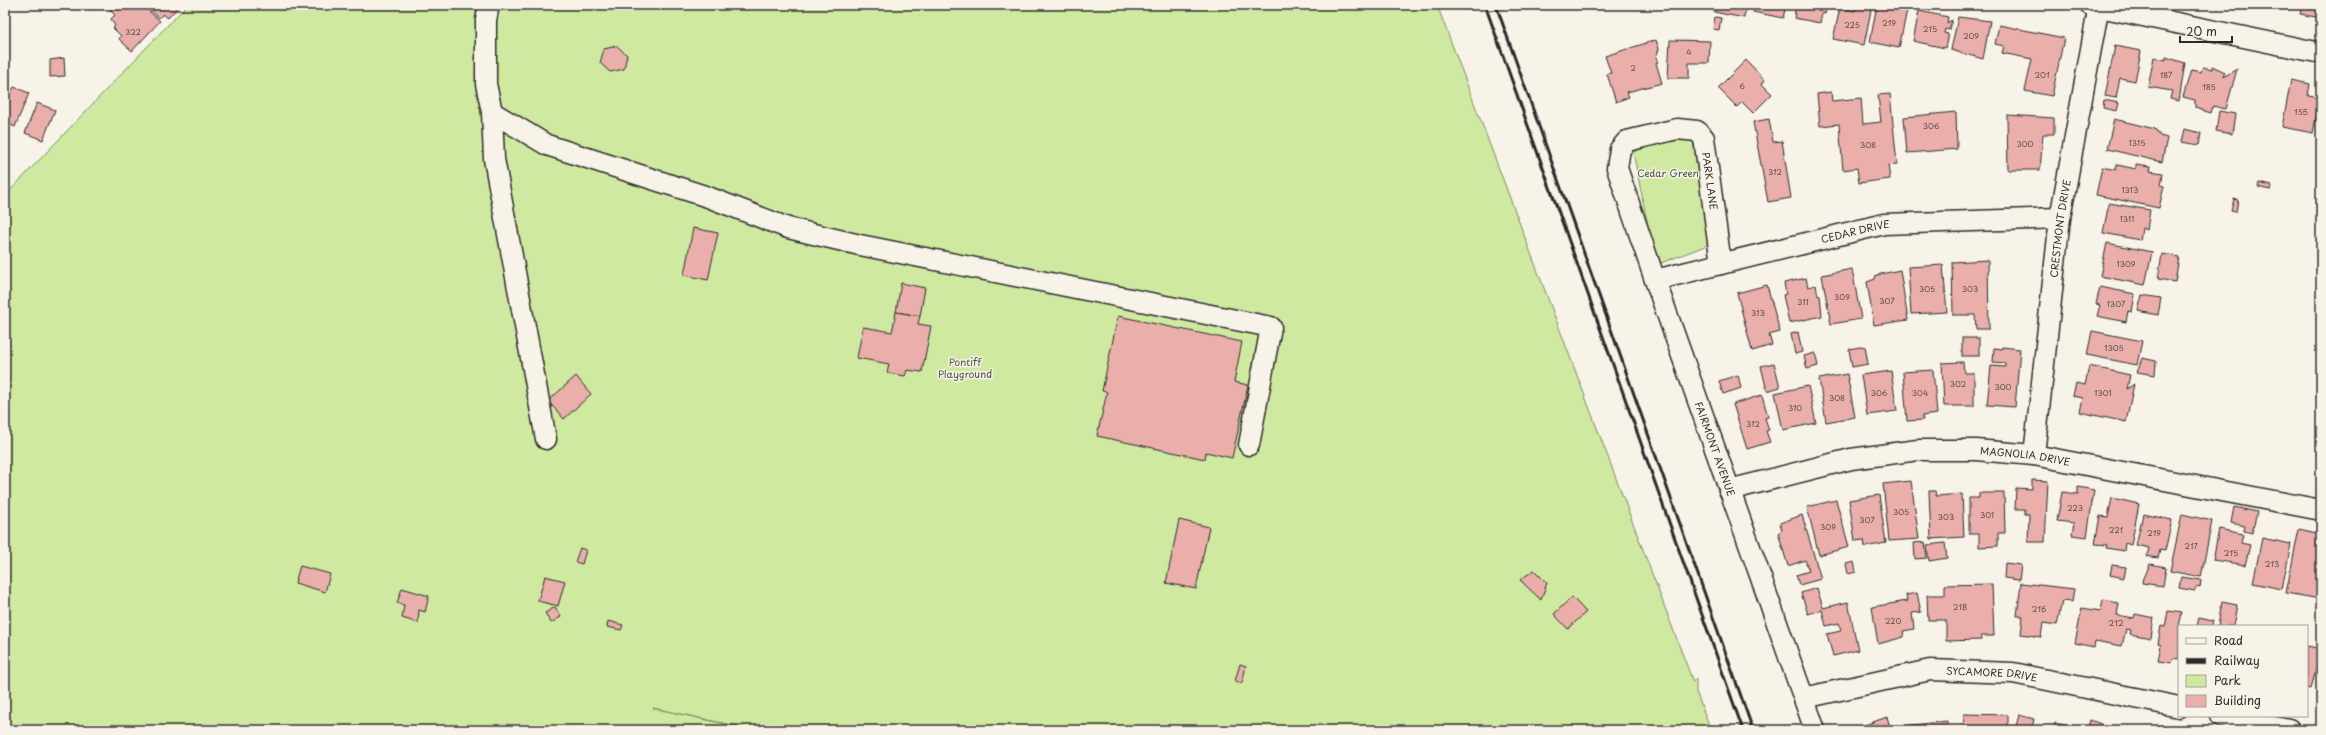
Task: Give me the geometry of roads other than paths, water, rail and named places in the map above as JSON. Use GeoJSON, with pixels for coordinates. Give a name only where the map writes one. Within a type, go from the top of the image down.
{"type":"FeatureCollection","features":[{"type":"Feature","properties":{"kind":"street"},"geometry":{"type":"LineString","coordinates":[[489,5],[486,20],[486,84],[492,112],[494,159],[546,440]]}},
{"type":"Feature","properties":{"kind":"street"},"geometry":{"type":"LineString","coordinates":[[2096,6],[2321,53]]}},
{"type":"Feature","properties":{"kind":"street","name":"CRESTMONT DRIVE"},"geometry":{"type":"LineString","coordinates":[[2034,455],[2060,218],[2096,6]]}},
{"type":"Feature","properties":{"kind":"street"},"geometry":{"type":"LineString","coordinates":[[492,112],[547,145],[708,196],[788,228],[860,245],[1271,327],[1249,445]]}},
{"type":"Feature","properties":{"kind":"street","name":"PARK LANE"},"geometry":{"type":"LineString","coordinates":[[1617,168],[1620,150],[1627,141],[1677,129],[1697,131],[1701,134],[1704,138],[1721,264]]}},
{"type":"Feature","properties":{"kind":"street","name":"FAIRMONT AVENUE"},"geometry":{"type":"LineString","coordinates":[[1617,168],[1655,280],[1815,730]]}},
{"type":"Feature","properties":{"kind":"street","name":"CEDAR DRIVE"},"geometry":{"type":"LineString","coordinates":[[1655,280],[1884,224],[2060,218]]}},
{"type":"Feature","properties":{"kind":"street","name":"MAGNOLIA DRIVE"},"geometry":{"type":"LineString","coordinates":[[1729,490],[1851,459],[1886,453],[1948,449],[2034,455],[2321,510]]}},
{"type":"Feature","properties":{"kind":"street","name":"SYCAMORE DRIVE"},"geometry":{"type":"LineString","coordinates":[[1804,698],[1930,670],[2013,673],[2178,707]]}},
{"type":"Feature","properties":{"kind":"street"},"geometry":{"type":"LineString","coordinates":[[2226,717],[2289,730]]}},
{"type":"Feature","properties":{"kind":"railway"},"geometry":{"type":"LineString","coordinates":[[1485,5],[1743,730]]}},
{"type":"Feature","properties":{"kind":"railway"},"geometry":{"type":"LineString","coordinates":[[1496,5],[1753,730]]}},
{"type":"Feature","properties":{"kind":"park label","name":"Cedar Green"},"geometry":{"type":"Point","coordinates":[1668,173]}},
{"type":"Feature","properties":{"kind":"park label","name":"Pontiff Playground"},"geometry":{"type":"Point","coordinates":[965,368]}}]}
